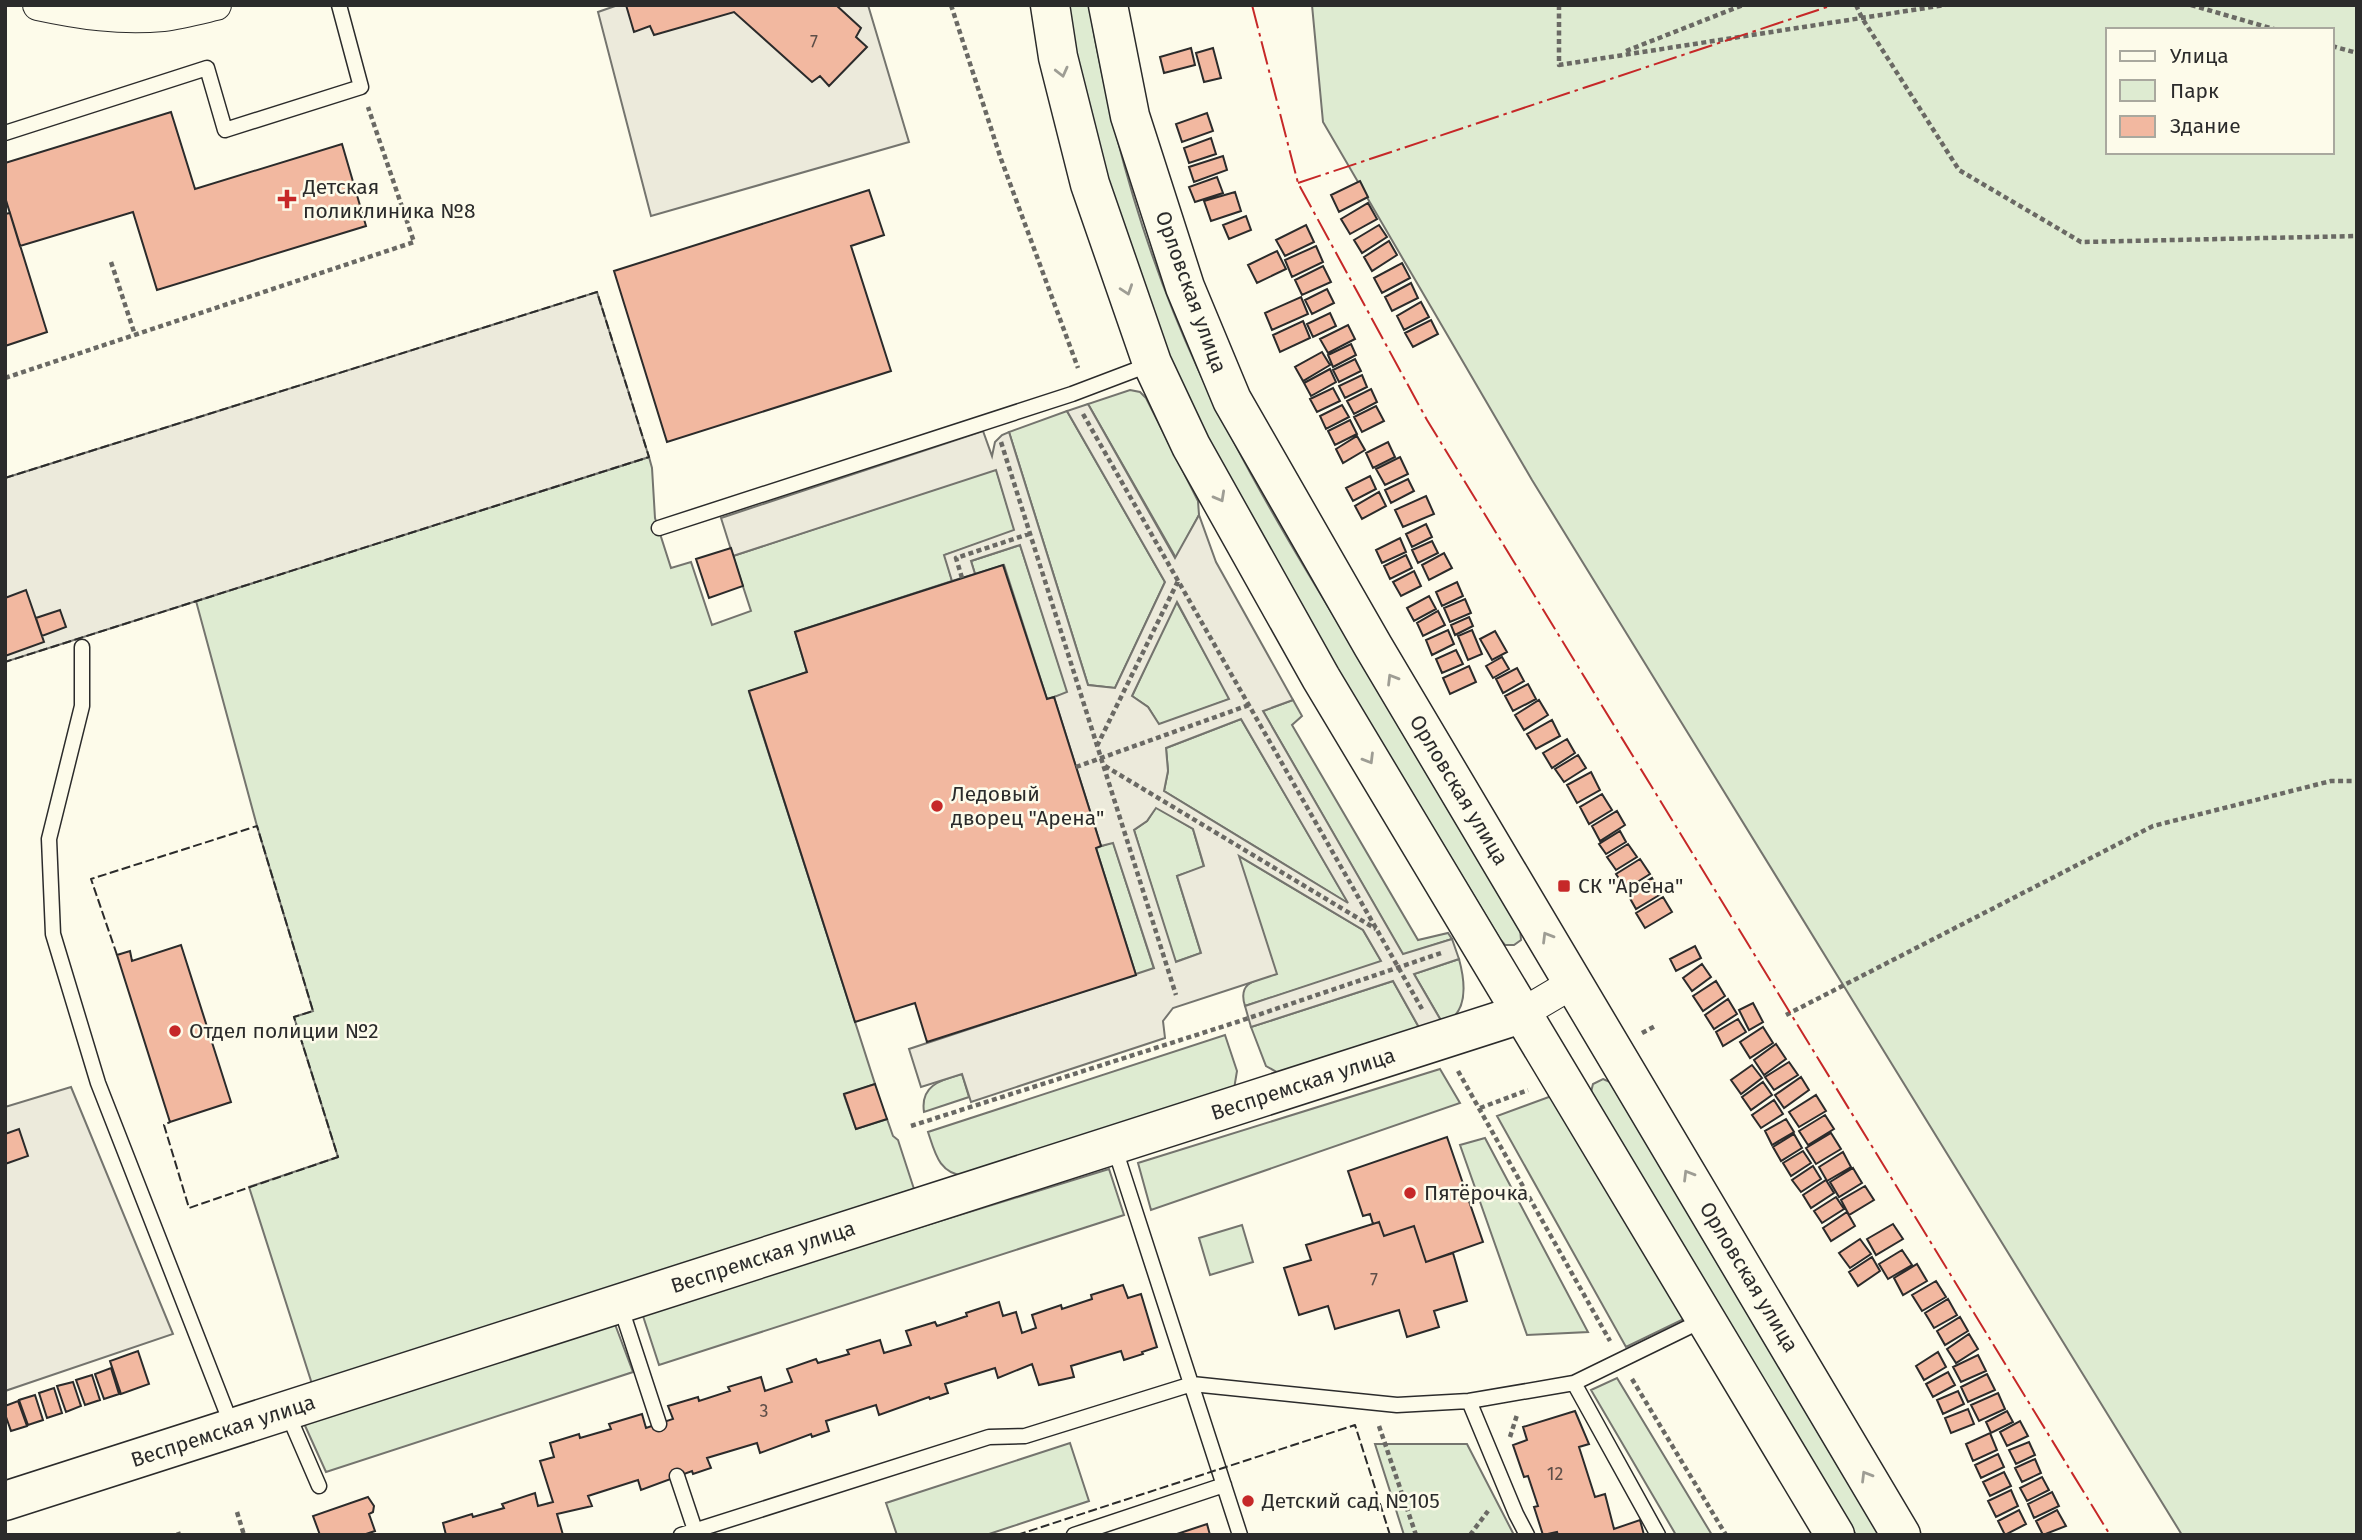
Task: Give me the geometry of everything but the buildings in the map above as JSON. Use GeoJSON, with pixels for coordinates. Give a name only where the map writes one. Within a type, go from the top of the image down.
{"type":"FeatureCollection","features":[{"type":"Feature","properties":{"kind":"street"},"geometry":{"type":"LineString","coordinates":[[38,5],[81,15],[128,18],[165,16],[216,5]]}},
{"type":"Feature","properties":{"kind":"street"},"geometry":{"type":"LineString","coordinates":[[1050,5],[1058,57],[1090,184],[1153,363],[1191,446],[1321,678],[1835,1535]]}},
{"type":"Feature","properties":{"kind":"street","name":"Орловская улица"},"geometry":{"type":"LineString","coordinates":[[1108,5],[1130,116],[1185,286],[1232,400],[1373,646],[1901,1535]]}},
{"type":"Feature","properties":{"kind":"street"},"geometry":{"type":"LineString","coordinates":[[1521,1014],[1575,982]]}},
{"type":"Feature","properties":{"kind":"street","name":"Веспремская улица"},"geometry":{"type":"LineString","coordinates":[[5,1501],[1521,1014]]}},
{"type":"Feature","properties":{"kind":"lane"},"geometry":{"type":"LineString","coordinates":[[5,133],[207,68],[225,130],[361,87],[340,5]]}},
{"type":"Feature","properties":{"kind":"lane"},"geometry":{"type":"LineString","coordinates":[[659,527],[1072,394],[1153,363]]}},
{"type":"Feature","properties":{"kind":"lane"},"geometry":{"type":"LineString","coordinates":[[82,647],[82,706],[49,839],[53,934],[99,1083],[233,1427]]}},
{"type":"Feature","properties":{"kind":"lane"},"geometry":{"type":"LineString","coordinates":[[1114,1145],[1240,1535]]}},
{"type":"Feature","properties":{"kind":"lane"},"geometry":{"type":"LineString","coordinates":[[620,1303],[659,1424]]}},
{"type":"Feature","properties":{"kind":"lane"},"geometry":{"type":"LineString","coordinates":[[677,1476],[688,1533],[989,1437],[1025,1436],[1192,1384],[1397,1405],[1468,1401],[1574,1383],[1622,1362],[1705,1319]]}},
{"type":"Feature","properties":{"kind":"lane"},"geometry":{"type":"LineString","coordinates":[[1574,1383],[1658,1535]]}},
{"type":"Feature","properties":{"kind":"lane"},"geometry":{"type":"LineString","coordinates":[[1468,1401],[1527,1535]]}},
{"type":"Feature","properties":{"kind":"lane"},"geometry":{"type":"LineString","coordinates":[[287,1410],[319,1486]]}},
{"type":"Feature","properties":{"kind":"lane"},"geometry":{"type":"LineString","coordinates":[[1074,1535],[1224,1485]]}},
{"type":"Feature","properties":{"kind":"path"},"geometry":{"type":"LineString","coordinates":[[951,5],[1001,159],[1079,370],[1072,394],[1622,1362],[1726,1535]]}},
{"type":"Feature","properties":{"kind":"path"},"geometry":{"type":"LineString","coordinates":[[1559,5],[1559,65],[1945,5]]}},
{"type":"Feature","properties":{"kind":"path"},"geometry":{"type":"LineString","coordinates":[[1619,54],[1743,5]]}},
{"type":"Feature","properties":{"kind":"path"},"geometry":{"type":"LineString","coordinates":[[1856,5],[1959,170],[2081,242],[2357,236]]}},
{"type":"Feature","properties":{"kind":"path"},"geometry":{"type":"LineString","coordinates":[[2192,5],[2270,28]]}},
{"type":"Feature","properties":{"kind":"path"},"geometry":{"type":"LineString","coordinates":[[2334,47],[2357,53]]}},
{"type":"Feature","properties":{"kind":"path"},"geometry":{"type":"LineString","coordinates":[[5,378],[414,242],[361,87]]}},
{"type":"Feature","properties":{"kind":"path"},"geometry":{"type":"LineString","coordinates":[[111,262],[135,335]]}},
{"type":"Feature","properties":{"kind":"path"},"geometry":{"type":"LineString","coordinates":[[994,418],[1176,995]]}},
{"type":"Feature","properties":{"kind":"path"},"geometry":{"type":"LineString","coordinates":[[962,578],[956,558],[1029,534]]}},
{"type":"Feature","properties":{"kind":"path"},"geometry":{"type":"LineString","coordinates":[[1097,746],[1178,580]]}},
{"type":"Feature","properties":{"kind":"path"},"geometry":{"type":"LineString","coordinates":[[1076,766],[1249,705]]}},
{"type":"Feature","properties":{"kind":"path"},"geometry":{"type":"LineString","coordinates":[[1103,765],[1377,930]]}},
{"type":"Feature","properties":{"kind":"path"},"geometry":{"type":"LineString","coordinates":[[1786,1016],[2153,826],[2331,781],[2357,781]]}},
{"type":"Feature","properties":{"kind":"path"},"geometry":{"type":"LineString","coordinates":[[911,1126],[1237,1022],[1455,948]]}},
{"type":"Feature","properties":{"kind":"path"},"geometry":{"type":"LineString","coordinates":[[1499,1472],[1524,1391]]}},
{"type":"Feature","properties":{"kind":"path"},"geometry":{"type":"LineString","coordinates":[[1371,1402],[1416,1535]]}},
{"type":"Feature","properties":{"kind":"path"},"geometry":{"type":"LineString","coordinates":[[237,1513],[244,1535]]}},
{"type":"Feature","properties":{"kind":"green space"},"geometry":{"type":"Polygon","coordinates":[[[1065,5],[1089,5],[1107,98],[1146,236],[1179,325],[1215,405],[1291,544],[1520,928],[1521,940],[1514,945],[1505,945],[1500,939],[1307,619],[1231,486],[1176,378],[1102,179],[1065,5]]]}},
{"type":"Feature","properties":{"kind":"green space"},"geometry":{"type":"Polygon","coordinates":[[[1312,5],[2357,5],[2357,1535],[2182,1535],[1532,480],[1323,122],[1312,5]]]}},
{"type":"Feature","properties":{"kind":"green space"},"geometry":{"type":"Polygon","coordinates":[[[1130,390],[1140,392],[1146,398],[1198,501],[1199,515],[1176,558],[1088,404],[1130,390]]]}},
{"type":"Feature","properties":{"kind":"green space"},"geometry":{"type":"Polygon","coordinates":[[[1067,411],[1165,582],[1115,688],[1088,685],[1009,432],[1067,411]]]}},
{"type":"Feature","properties":{"kind":"green space"},"geometry":{"type":"Polygon","coordinates":[[[649,457],[655,518],[671,568],[691,562],[712,625],[751,611],[733,556],[996,469],[1015,531],[945,555],[952,581],[795,632],[807,672],[749,692],[875,1084],[844,1095],[856,1129],[887,1119],[893,1136],[898,1140],[914,1189],[312,1384],[249,1187],[338,1157],[294,1017],[313,1011],[257,826],[196,601],[649,457]]]}},
{"type":"Feature","properties":{"kind":"green space"},"geometry":{"type":"Polygon","coordinates":[[[1020,545],[1068,693],[1047,699],[1004,565],[975,574],[971,561],[1020,545]]]}},
{"type":"Feature","properties":{"kind":"green space"},"geometry":{"type":"Polygon","coordinates":[[[1176,601],[1230,699],[1159,725],[1148,707],[1132,696],[1176,601]]]}},
{"type":"Feature","properties":{"kind":"green space"},"geometry":{"type":"Polygon","coordinates":[[[1293,700],[1302,716],[1292,725],[1418,940],[1448,933],[1452,939],[1403,955],[1263,711],[1293,700]]]}},
{"type":"Feature","properties":{"kind":"green space"},"geometry":{"type":"Polygon","coordinates":[[[1241,719],[1349,904],[1164,791],[1168,771],[1166,748],[1241,719]]]}},
{"type":"Feature","properties":{"kind":"green space"},"geometry":{"type":"Polygon","coordinates":[[[1156,807],[1193,829],[1204,867],[1177,876],[1201,953],[1175,962],[1134,830],[1147,821],[1156,807]]]}},
{"type":"Feature","properties":{"kind":"green space"},"geometry":{"type":"Polygon","coordinates":[[[1207,837],[1363,930],[1382,962],[1245,1006],[1243,998],[1246,986],[1276,974],[1238,856],[1215,864],[1207,837]]]}},
{"type":"Feature","properties":{"kind":"green space"},"geometry":{"type":"Polygon","coordinates":[[[1113,842],[1154,969],[1136,975],[1096,848],[1113,842]]]}},
{"type":"Feature","properties":{"kind":"green space"},"geometry":{"type":"Polygon","coordinates":[[[1459,959],[1463,996],[1457,1012],[1443,1024],[1414,974],[1459,959]]]}},
{"type":"Feature","properties":{"kind":"green space"},"geometry":{"type":"Polygon","coordinates":[[[1393,981],[1421,1031],[1282,1075],[1266,1066],[1251,1027],[1393,981]]]}},
{"type":"Feature","properties":{"kind":"green space"},"geometry":{"type":"Polygon","coordinates":[[[1225,1035],[1237,1071],[1234,1089],[965,1176],[949,1171],[936,1155],[928,1132],[1225,1035]]]}},
{"type":"Feature","properties":{"kind":"green space"},"geometry":{"type":"Polygon","coordinates":[[[1440,1069],[1460,1103],[1151,1210],[1138,1163],[1440,1069]]]}},
{"type":"Feature","properties":{"kind":"green space"},"geometry":{"type":"Polygon","coordinates":[[[962,1074],[969,1097],[924,1112],[925,1096],[934,1085],[962,1074]]]}},
{"type":"Feature","properties":{"kind":"green space"},"geometry":{"type":"Polygon","coordinates":[[[1603,1079],[1610,1082],[1882,1535],[1856,1535],[1593,1098],[1593,1084],[1603,1079]]]}},
{"type":"Feature","properties":{"kind":"green space"},"geometry":{"type":"Polygon","coordinates":[[[1557,1094],[1690,1316],[1626,1347],[1497,1116],[1557,1094]]]}},
{"type":"Feature","properties":{"kind":"green space"},"geometry":{"type":"Polygon","coordinates":[[[1485,1138],[1588,1332],[1527,1335],[1460,1145],[1485,1138]]]}},
{"type":"Feature","properties":{"kind":"green space"},"geometry":{"type":"Polygon","coordinates":[[[1109,1169],[1124,1215],[659,1365],[642,1313],[1109,1169]]]}},
{"type":"Feature","properties":{"kind":"green space"},"geometry":{"type":"Polygon","coordinates":[[[1242,1225],[1253,1262],[1210,1275],[1199,1238],[1242,1225]]]}},
{"type":"Feature","properties":{"kind":"green space"},"geometry":{"type":"Polygon","coordinates":[[[613,1319],[633,1372],[326,1472],[302,1419],[613,1319]]]}},
{"type":"Feature","properties":{"kind":"green space"},"geometry":{"type":"Polygon","coordinates":[[[1617,1378],[1712,1535],[1676,1535],[1591,1390],[1617,1378]]]}},
{"type":"Feature","properties":{"kind":"green space"},"geometry":{"type":"Polygon","coordinates":[[[1070,1443],[1089,1501],[986,1535],[897,1535],[886,1503],[1070,1443]]]}},
{"type":"Feature","properties":{"kind":"green space"},"geometry":{"type":"Polygon","coordinates":[[[1375,1444],[1467,1444],[1514,1535],[1404,1535],[1375,1444]]]}},
{"type":"Feature","properties":{"kind":"shaded area"},"geometry":{"type":"Polygon","coordinates":[[[618,5],[868,5],[909,142],[651,216],[598,12],[618,5]]]}},
{"type":"Feature","properties":{"kind":"shaded area"},"geometry":{"type":"Polygon","coordinates":[[[597,292],[649,457],[5,662],[5,478],[597,292]]]}},
{"type":"Feature","properties":{"kind":"shaded area"},"geometry":{"type":"Polygon","coordinates":[[[1088,404],[1175,558],[1199,515],[1216,562],[1293,700],[1263,711],[1403,954],[1452,939],[1459,959],[1414,974],[1443,1024],[1421,1031],[1393,981],[1251,1027],[1245,1006],[1381,961],[1363,930],[1239,856],[1277,974],[1173,1008],[1163,1021],[1165,1038],[971,1102],[962,1074],[921,1087],[909,1049],[1154,968],[1113,843],[1101,846],[1054,697],[1067,692],[1020,545],[971,561],[975,574],[952,581],[944,555],[1014,530],[996,470],[733,556],[721,518],[983,431],[992,456],[995,442],[1009,432],[1088,685],[1115,688],[1165,582],[1067,411],[1088,404]],[[1177,602],[1132,696],[1148,707],[1159,724],[1229,699],[1177,602]],[[1241,719],[1166,748],[1168,771],[1164,791],[1348,903],[1241,719]],[[1156,808],[1147,821],[1134,830],[1176,962],[1201,953],[1177,876],[1204,866],[1193,829],[1156,808]]]}},
{"type":"Feature","properties":{"kind":"shaded area"},"geometry":{"type":"Polygon","coordinates":[[[71,1087],[173,1334],[5,1391],[5,1107],[71,1087]]]}},
{"type":"Feature","properties":{"kind":"fence"},"geometry":{"type":"LineString","coordinates":[[5,478],[597,292],[649,457],[5,662]]}},
{"type":"Feature","properties":{"kind":"fence"},"geometry":{"type":"LineString","coordinates":[[117,955],[91,879],[257,826],[313,1011],[294,1017],[338,1157],[189,1208],[164,1125],[170,1122]]}},
{"type":"Feature","properties":{"kind":"fence"},"geometry":{"type":"LineString","coordinates":[[1017,1535],[1355,1425],[1390,1535]]}},
{"type":"Feature","properties":{"kind":"power"},"geometry":{"type":"LineString","coordinates":[[1252,5],[1298,183],[1427,420],[2110,1535]]}},
{"type":"Feature","properties":{"kind":"power"},"geometry":{"type":"LineString","coordinates":[[1298,183],[1833,5]]}},
{"type":"Feature","properties":{"kind":"place","name":"Детская поликлиника №8"},"geometry":{"type":"Point","coordinates":[287,199]}},
{"type":"Feature","properties":{"kind":"place","name":"Ледовый дворец \"Арена\""},"geometry":{"type":"Point","coordinates":[937,806]}},
{"type":"Feature","properties":{"kind":"place","name":"СК \"Арена\""},"geometry":{"type":"Point","coordinates":[1564,886]}},
{"type":"Feature","properties":{"kind":"place","name":"Отдел полиции №2"},"geometry":{"type":"Point","coordinates":[175,1031]}},
{"type":"Feature","properties":{"kind":"place","name":"Пятёрочка"},"geometry":{"type":"Point","coordinates":[1410,1193]}},
{"type":"Feature","properties":{"kind":"place","name":"Детский сад №105"},"geometry":{"type":"Point","coordinates":[1248,1501]}}]}
